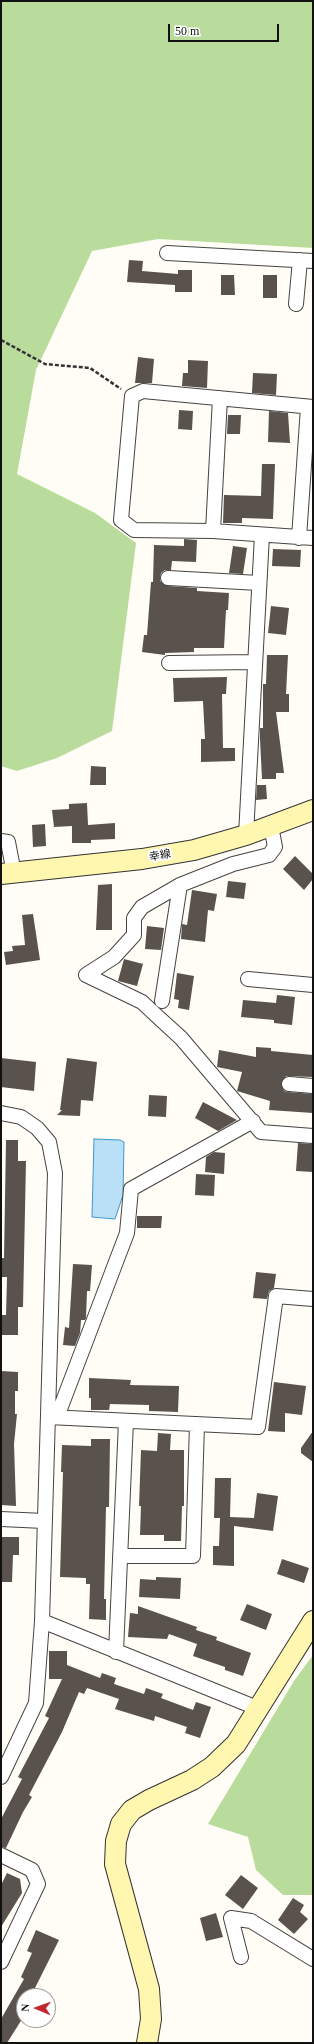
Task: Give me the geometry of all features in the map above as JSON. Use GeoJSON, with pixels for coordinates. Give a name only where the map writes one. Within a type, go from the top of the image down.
{"type":"FeatureCollection","features":[{"type":"Feature","properties":{"kind":"street"},"geometry":{"type":"LineString","coordinates":[[167,253],[306,260],[296,304]]}},
{"type":"Feature","properties":{"kind":"street"},"geometry":{"type":"LineString","coordinates":[[143,391],[311,407],[306,538],[262,536],[213,530],[134,530],[121,520],[132,396],[143,391]]}},
{"type":"Feature","properties":{"kind":"street"},"geometry":{"type":"LineString","coordinates":[[213,530],[220,398]]}},
{"type":"Feature","properties":{"kind":"street"},"geometry":{"type":"LineString","coordinates":[[246,835],[262,536]]}},
{"type":"Feature","properties":{"kind":"street"},"geometry":{"type":"LineString","coordinates":[[168,578],[259,583]]}},
{"type":"Feature","properties":{"kind":"street"},"geometry":{"type":"LineString","coordinates":[[169,663],[255,662]]}},
{"type":"Feature","properties":{"kind":"street","name":"幸線"},"geometry":{"type":"LineString","coordinates":[[8,874],[142,859],[194,850],[246,835],[313,810]]}},
{"type":"Feature","properties":{"kind":"street"},"geometry":{"type":"LineString","coordinates":[[270,826],[275,847],[269,855],[233,864],[180,885],[142,907],[134,918],[134,935],[114,957],[86,975],[122,992],[148,1007],[181,1038],[261,1132],[313,1136]]}},
{"type":"Feature","properties":{"kind":"street"},"geometry":{"type":"LineString","coordinates":[[1,841],[8,842],[8,874]]}},
{"type":"Feature","properties":{"kind":"street"},"geometry":{"type":"LineString","coordinates":[[162,1001],[180,885]]}},
{"type":"Feature","properties":{"kind":"street"},"geometry":{"type":"LineString","coordinates":[[248,978],[313,985]]}},
{"type":"Feature","properties":{"kind":"street"},"geometry":{"type":"LineString","coordinates":[[289,1084],[313,1086]]}},
{"type":"Feature","properties":{"kind":"street"},"geometry":{"type":"LineString","coordinates":[[1,1113],[21,1117],[37,1128],[49,1142],[55,1173],[52,1417],[44,1521],[42,1621],[36,1703],[1,1777]]}},
{"type":"Feature","properties":{"kind":"street"},"geometry":{"type":"LineString","coordinates":[[52,1417],[127,1233],[131,1189],[253,1121]]}},
{"type":"Feature","properties":{"kind":"street"},"geometry":{"type":"LineString","coordinates":[[52,1417],[258,1427],[276,1296],[313,1299]]}},
{"type":"Feature","properties":{"kind":"street"},"geometry":{"type":"LineString","coordinates":[[116,1652],[126,1421]]}},
{"type":"Feature","properties":{"kind":"street"},"geometry":{"type":"LineString","coordinates":[[120,1556],[193,1556],[197,1424]]}},
{"type":"Feature","properties":{"kind":"street"},"geometry":{"type":"LineString","coordinates":[[1,1519],[44,1521]]}},
{"type":"Feature","properties":{"kind":"street"},"geometry":{"type":"LineString","coordinates":[[42,1621],[257,1708]]}},
{"type":"Feature","properties":{"kind":"street"},"geometry":{"type":"LineString","coordinates":[[147,2043],[151,2019],[149,1989],[115,1864],[116,1841],[121,1824],[132,1810],[149,1800],[192,1780],[212,1767],[236,1744],[257,1708],[313,1621]]}},
{"type":"Feature","properties":{"kind":"street"},"geometry":{"type":"LineString","coordinates":[[1,1855],[32,1870],[38,1884],[1,1962]]}},
{"type":"Feature","properties":{"kind":"street"},"geometry":{"type":"LineString","coordinates":[[241,1957],[231,1918],[251,1921],[313,1959]]}},
{"type":"Feature","properties":{"kind":"path"},"geometry":{"type":"LineString","coordinates":[[1,340],[45,364],[90,368],[132,396]]}},
{"type":"Feature","properties":{"kind":"green space"},"geometry":{"type":"Polygon","coordinates":[[[1,1],[313,1],[313,248],[158,239],[92,251],[36,370],[17,474],[95,513],[136,543],[112,731],[57,758],[17,771],[1,766],[1,1]]]}},
{"type":"Feature","properties":{"kind":"green space"},"geometry":{"type":"Polygon","coordinates":[[[313,1655],[313,1895],[283,1895],[256,1870],[248,1837],[208,1824],[294,1681],[313,1655]]]}},
{"type":"Feature","properties":{"kind":"water"},"geometry":{"type":"Polygon","coordinates":[[[94,1139],[120,1140],[124,1142],[123,1195],[115,1219],[92,1217],[94,1139]]]}},
{"type":"Feature","properties":{"kind":"building"},"geometry":{"type":"Polygon","coordinates":[[[129,260],[143,261],[142,271],[178,274],[178,270],[192,270],[192,292],[175,292],[175,285],[127,282],[129,260]]]}},
{"type":"Feature","properties":{"kind":"building"},"geometry":{"type":"Polygon","coordinates":[[[221,275],[234,275],[235,295],[221,295],[221,275]]]}},
{"type":"Feature","properties":{"kind":"building"},"geometry":{"type":"Polygon","coordinates":[[[263,275],[277,275],[277,298],[263,298],[263,275]]]}},
{"type":"Feature","properties":{"kind":"building"},"geometry":{"type":"Polygon","coordinates":[[[138,357],[154,359],[152,383],[135,383],[138,357]]]}},
{"type":"Feature","properties":{"kind":"building"},"geometry":{"type":"Polygon","coordinates":[[[188,360],[208,361],[207,388],[182,386],[183,373],[188,373],[188,360]]]}},
{"type":"Feature","properties":{"kind":"building"},"geometry":{"type":"Polygon","coordinates":[[[253,373],[277,374],[276,395],[252,393],[253,373]]]}},
{"type":"Feature","properties":{"kind":"building"},"geometry":{"type":"Polygon","coordinates":[[[179,410],[193,411],[192,430],[178,429],[179,410]]]}},
{"type":"Feature","properties":{"kind":"building"},"geometry":{"type":"Polygon","coordinates":[[[269,411],[288,413],[290,443],[268,442],[269,411]]]}},
{"type":"Feature","properties":{"kind":"building"},"geometry":{"type":"Polygon","coordinates":[[[228,415],[241,415],[240,434],[227,434],[228,415]]]}},
{"type":"Feature","properties":{"kind":"building"},"geometry":{"type":"Polygon","coordinates":[[[262,464],[275,464],[273,519],[242,518],[242,523],[223,523],[224,495],[261,496],[262,464]]]}},
{"type":"Feature","properties":{"kind":"building"},"geometry":{"type":"Polygon","coordinates":[[[184,539],[197,540],[196,562],[172,561],[171,570],[165,570],[161,573],[160,581],[168,586],[197,588],[197,591],[229,593],[228,610],[226,610],[224,648],[194,648],[194,652],[165,653],[165,655],[142,652],[144,635],[147,635],[151,582],[153,582],[154,545],[184,546],[184,539]]]}},
{"type":"Feature","properties":{"kind":"building"},"geometry":{"type":"Polygon","coordinates":[[[233,546],[247,548],[243,574],[229,573],[233,546]]]}},
{"type":"Feature","properties":{"kind":"building"},"geometry":{"type":"Polygon","coordinates":[[[273,549],[301,550],[300,567],[272,566],[273,549]]]}},
{"type":"Feature","properties":{"kind":"building"},"geometry":{"type":"Polygon","coordinates":[[[271,606],[289,608],[286,635],[268,633],[271,606]]]}},
{"type":"Feature","properties":{"kind":"building"},"geometry":{"type":"Polygon","coordinates":[[[267,655],[288,655],[286,694],[289,694],[289,712],[276,712],[284,773],[276,773],[276,779],[262,779],[260,728],[263,728],[263,684],[266,684],[267,655]]]}},
{"type":"Feature","properties":{"kind":"building"},"geometry":{"type":"Polygon","coordinates":[[[227,677],[226,694],[222,694],[223,748],[235,748],[235,761],[201,762],[201,739],[205,739],[203,701],[174,702],[173,678],[227,677]]]}},
{"type":"Feature","properties":{"kind":"building"},"geometry":{"type":"Polygon","coordinates":[[[91,766],[106,767],[106,785],[90,785],[91,766]]]}},
{"type":"Feature","properties":{"kind":"building"},"geometry":{"type":"Polygon","coordinates":[[[257,785],[266,785],[267,799],[256,800],[257,785]]]}},
{"type":"Feature","properties":{"kind":"building"},"geometry":{"type":"Polygon","coordinates":[[[87,803],[88,825],[115,823],[115,839],[91,840],[91,843],[72,843],[72,826],[54,827],[52,810],[69,809],[69,804],[87,803]]]}},
{"type":"Feature","properties":{"kind":"building"},"geometry":{"type":"Polygon","coordinates":[[[45,824],[46,846],[33,847],[32,825],[45,824]]]}},
{"type":"Feature","properties":{"kind":"building"},"geometry":{"type":"Polygon","coordinates":[[[295,856],[313,874],[313,879],[304,890],[283,869],[295,856]]]}},
{"type":"Feature","properties":{"kind":"building"},"geometry":{"type":"Polygon","coordinates":[[[228,881],[246,883],[244,899],[226,897],[228,881]]]}},
{"type":"Feature","properties":{"kind":"building"},"geometry":{"type":"Polygon","coordinates":[[[112,884],[112,930],[96,930],[98,885],[112,884]]]}},
{"type":"Feature","properties":{"kind":"building"},"geometry":{"type":"Polygon","coordinates":[[[192,890],[217,894],[214,911],[208,910],[205,942],[181,939],[182,924],[187,925],[192,890]]]}},
{"type":"Feature","properties":{"kind":"building"},"geometry":{"type":"Polygon","coordinates":[[[33,914],[40,960],[6,965],[4,952],[13,951],[12,946],[25,945],[22,915],[33,914]]]}},
{"type":"Feature","properties":{"kind":"building"},"geometry":{"type":"Polygon","coordinates":[[[147,926],[164,928],[161,950],[145,949],[147,926]]]}},
{"type":"Feature","properties":{"kind":"building"},"geometry":{"type":"Polygon","coordinates":[[[124,959],[143,964],[137,986],[118,981],[124,959]]]}},
{"type":"Feature","properties":{"kind":"building"},"geometry":{"type":"Polygon","coordinates":[[[177,973],[194,976],[189,1010],[178,1008],[179,1000],[174,999],[177,973]]]}},
{"type":"Feature","properties":{"kind":"building"},"geometry":{"type":"Polygon","coordinates":[[[277,995],[295,997],[292,1025],[274,1023],[274,1020],[241,1017],[243,1000],[276,1003],[277,995]]]}},
{"type":"Feature","properties":{"kind":"building"},"geometry":{"type":"Polygon","coordinates":[[[256,1047],[271,1048],[271,1051],[313,1055],[313,1077],[286,1076],[281,1084],[284,1091],[313,1094],[313,1113],[269,1110],[270,1101],[237,1091],[242,1072],[217,1067],[219,1050],[256,1057],[256,1047]]]}},
{"type":"Feature","properties":{"kind":"building"},"geometry":{"type":"Polygon","coordinates":[[[1,1058],[36,1062],[34,1091],[1,1087],[1,1058]]]}},
{"type":"Feature","properties":{"kind":"building"},"geometry":{"type":"Polygon","coordinates":[[[67,1058],[97,1062],[93,1101],[81,1100],[80,1116],[57,1115],[62,1110],[60,1110],[67,1058]]]}},
{"type":"Feature","properties":{"kind":"building"},"geometry":{"type":"Polygon","coordinates":[[[149,1095],[167,1096],[166,1117],[148,1116],[149,1095]]]}},
{"type":"Feature","properties":{"kind":"building"},"geometry":{"type":"Polygon","coordinates":[[[203,1102],[237,1120],[218,1131],[195,1118],[203,1102]]]}},
{"type":"Feature","properties":{"kind":"building"},"geometry":{"type":"Polygon","coordinates":[[[6,1140],[18,1140],[18,1161],[26,1161],[23,1307],[18,1307],[18,1335],[1,1335],[1,1315],[6,1315],[7,1277],[2,1277],[2,1258],[4,1258],[6,1140]]]}},
{"type":"Feature","properties":{"kind":"building"},"geometry":{"type":"Polygon","coordinates":[[[298,1143],[313,1144],[313,1172],[296,1171],[298,1143]]]}},
{"type":"Feature","properties":{"kind":"building"},"geometry":{"type":"Polygon","coordinates":[[[214,1152],[225,1153],[224,1174],[205,1172],[206,1157],[214,1152]]]}},
{"type":"Feature","properties":{"kind":"building"},"geometry":{"type":"Polygon","coordinates":[[[196,1174],[215,1175],[214,1196],[195,1195],[196,1174]]]}},
{"type":"Feature","properties":{"kind":"building"},"geometry":{"type":"Polygon","coordinates":[[[137,1216],[162,1216],[161,1228],[137,1228],[137,1216]]]}},
{"type":"Feature","properties":{"kind":"building"},"geometry":{"type":"Polygon","coordinates":[[[73,1264],[92,1265],[90,1291],[87,1291],[86,1318],[85,1320],[81,1320],[80,1333],[75,1346],[63,1345],[65,1327],[69,1328],[73,1264]]]}},
{"type":"Feature","properties":{"kind":"building"},"geometry":{"type":"Polygon","coordinates":[[[256,1272],[276,1274],[274,1288],[269,1291],[267,1299],[253,1298],[256,1272]]]}},
{"type":"Feature","properties":{"kind":"building"},"geometry":{"type":"Polygon","coordinates":[[[1,1371],[18,1372],[18,1391],[15,1391],[15,1414],[17,1414],[14,1444],[16,1506],[1,1505],[1,1371]]]}},
{"type":"Feature","properties":{"kind":"building"},"geometry":{"type":"Polygon","coordinates":[[[89,1378],[131,1380],[130,1385],[179,1386],[178,1412],[149,1411],[149,1405],[110,1404],[109,1410],[91,1410],[91,1398],[89,1398],[89,1378]]]}},
{"type":"Feature","properties":{"kind":"building"},"geometry":{"type":"Polygon","coordinates":[[[274,1382],[306,1386],[302,1415],[285,1413],[285,1432],[268,1431],[274,1382]]]}},
{"type":"Feature","properties":{"kind":"building"},"geometry":{"type":"Polygon","coordinates":[[[313,1431],[313,1462],[301,1453],[301,1448],[313,1431]]]}},
{"type":"Feature","properties":{"kind":"building"},"geometry":{"type":"Polygon","coordinates":[[[158,1433],[171,1434],[170,1450],[184,1450],[184,1506],[182,1506],[181,1541],[164,1541],[164,1535],[140,1535],[141,1506],[139,1506],[141,1450],[157,1451],[158,1433]]]}},
{"type":"Feature","properties":{"kind":"building"},"geometry":{"type":"Polygon","coordinates":[[[91,1439],[110,1439],[109,1507],[106,1507],[104,1599],[106,1599],[106,1620],[89,1619],[90,1584],[86,1584],[86,1578],[60,1577],[63,1472],[61,1472],[62,1445],[91,1446],[91,1439]]]}},
{"type":"Feature","properties":{"kind":"building"},"geometry":{"type":"Polygon","coordinates":[[[215,1478],[231,1478],[230,1517],[254,1518],[257,1493],[278,1496],[273,1531],[234,1526],[234,1566],[213,1565],[213,1546],[219,1546],[220,1518],[214,1518],[215,1478]]]}},
{"type":"Feature","properties":{"kind":"building"},"geometry":{"type":"Polygon","coordinates":[[[1,1537],[19,1537],[19,1555],[13,1555],[12,1582],[1,1582],[1,1537]]]}},
{"type":"Feature","properties":{"kind":"building"},"geometry":{"type":"Polygon","coordinates":[[[282,1559],[309,1568],[304,1583],[277,1574],[282,1559]]]}},
{"type":"Feature","properties":{"kind":"building"},"geometry":{"type":"Polygon","coordinates":[[[156,1577],[181,1578],[180,1599],[139,1597],[140,1579],[156,1580],[156,1577]]]}},
{"type":"Feature","properties":{"kind":"building"},"geometry":{"type":"Polygon","coordinates":[[[247,1604],[272,1614],[266,1630],[240,1620],[247,1604]]]}},
{"type":"Feature","properties":{"kind":"building"},"geometry":{"type":"Polygon","coordinates":[[[138,1606],[197,1627],[196,1630],[217,1637],[216,1640],[251,1653],[243,1676],[225,1670],[225,1667],[193,1656],[197,1644],[169,1634],[167,1639],[128,1637],[130,1613],[138,1614],[138,1606]]]}},
{"type":"Feature","properties":{"kind":"building"},"geometry":{"type":"Polygon","coordinates":[[[49,1651],[67,1651],[67,1665],[100,1678],[102,1673],[116,1678],[114,1684],[144,1694],[146,1688],[163,1694],[161,1698],[193,1710],[196,1702],[211,1707],[200,1738],[185,1733],[187,1727],[155,1716],[154,1721],[115,1709],[119,1699],[87,1688],[84,1694],[79,1692],[62,1732],[29,1795],[32,1797],[23,1812],[6,1848],[1,1847],[1,1819],[22,1779],[18,1777],[49,1718],[45,1716],[62,1679],[49,1679],[49,1651]]]}},
{"type":"Feature","properties":{"kind":"building"},"geometry":{"type":"Polygon","coordinates":[[[7,1873],[20,1879],[22,1893],[1,1927],[1,1885],[7,1873]]]}},
{"type":"Feature","properties":{"kind":"building"},"geometry":{"type":"Polygon","coordinates":[[[241,1875],[258,1888],[243,1909],[225,1895],[241,1875]]]}},
{"type":"Feature","properties":{"kind":"building"},"geometry":{"type":"Polygon","coordinates":[[[293,1898],[304,1905],[300,1912],[308,1919],[294,1934],[278,1920],[293,1898]]]}},
{"type":"Feature","properties":{"kind":"building"},"geometry":{"type":"Polygon","coordinates":[[[216,1913],[223,1937],[206,1941],[200,1918],[216,1913]]]}},
{"type":"Feature","properties":{"kind":"building"},"geometry":{"type":"Polygon","coordinates":[[[36,1930],[59,1940],[35,1988],[19,1988],[24,1979],[21,1977],[32,1953],[27,1951],[36,1930]]]}},
{"type":"Feature","properties":{"kind":"building"},"geometry":{"type":"Polygon","coordinates":[[[16,1993],[16,2028],[7,2043],[1,2043],[1,2019],[16,1993]]]}}]}
